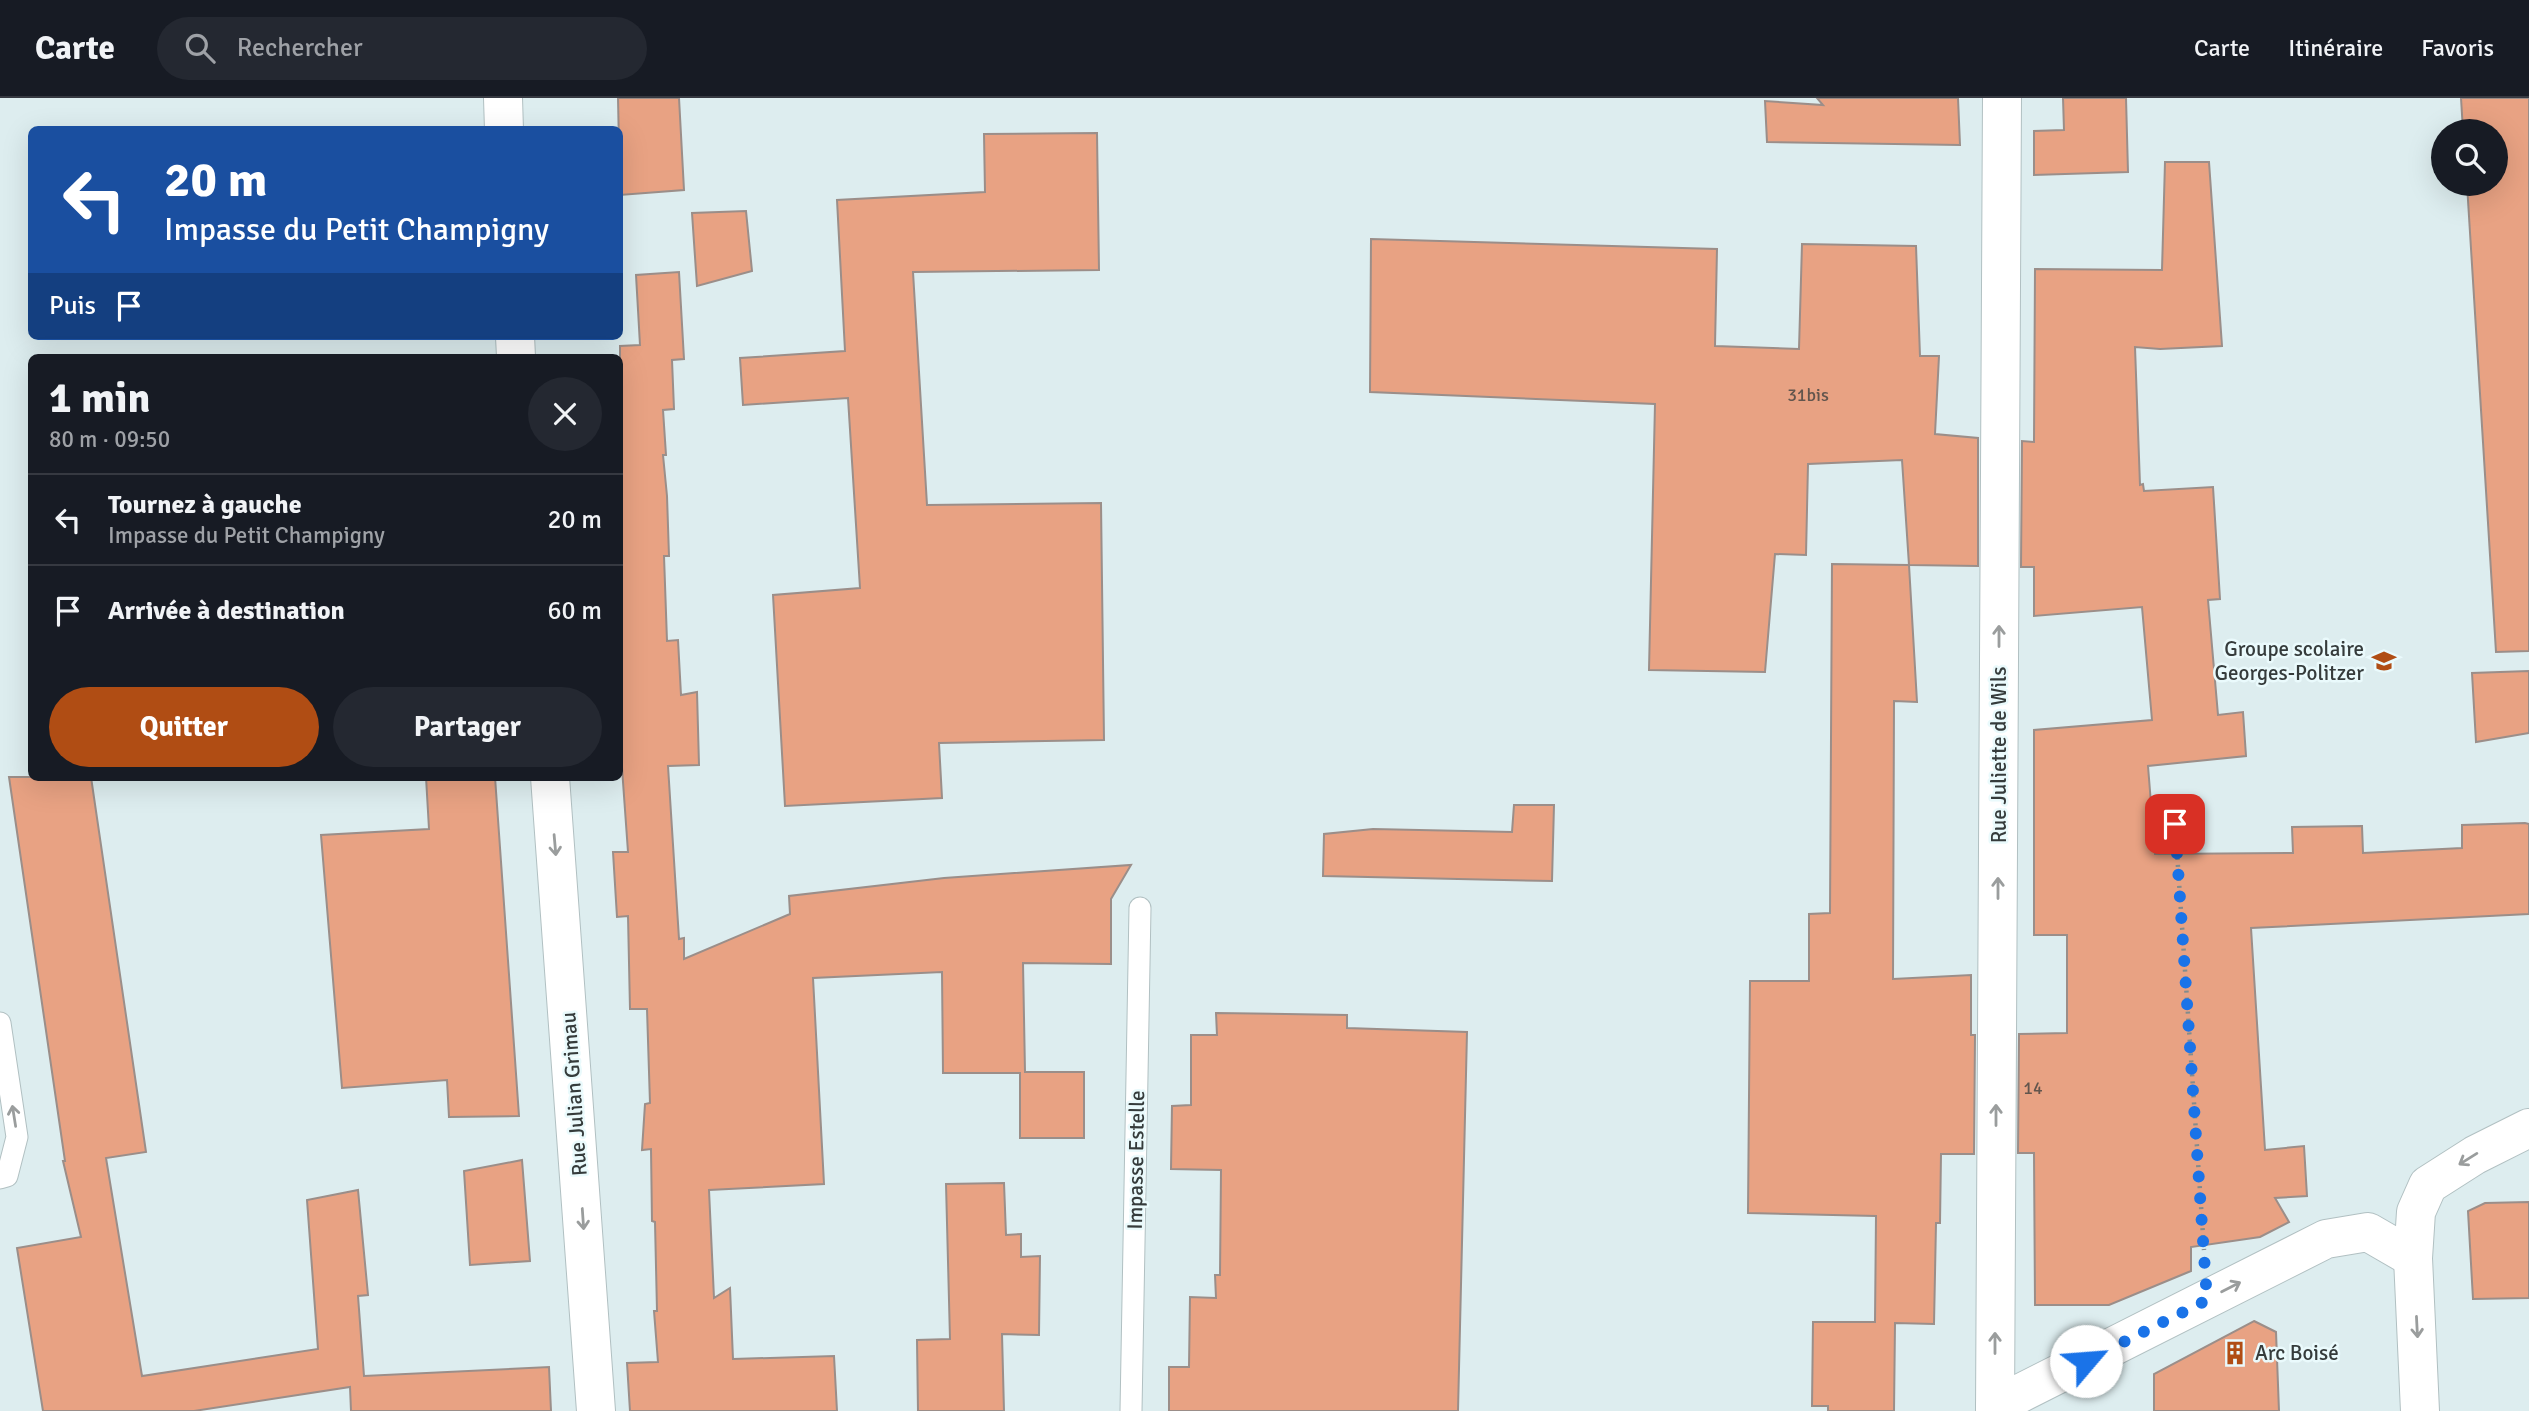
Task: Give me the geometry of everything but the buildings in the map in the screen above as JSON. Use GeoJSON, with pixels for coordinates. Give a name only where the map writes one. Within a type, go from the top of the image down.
{"type":"FeatureCollection","features":[{"type":"Feature","properties":{"kind":"street"},"geometry":{"type":"LineString","coordinates":[[503,98],[504,126]]}},
{"type":"Feature","properties":{"kind":"street","name":"Rue Juliette de Wils"},"geometry":{"type":"LineString","coordinates":[[1995,1408],[2003,98]]}},
{"type":"Feature","properties":{"kind":"street","name":"Rue Julian Grimau"},"geometry":{"type":"LineString","coordinates":[[550,781],[597,1411]]}},
{"type":"Feature","properties":{"kind":"street"},"geometry":{"type":"LineString","coordinates":[[2420,1411],[2413,1258],[2416,1212],[2428,1185],[2475,1155],[2529,1128]]}},
{"type":"Feature","properties":{"kind":"street"},"geometry":{"type":"LineString","coordinates":[[1995,1408],[2326,1239],[2368,1232],[2413,1258]]}},
{"type":"Feature","properties":{"kind":"lane","name":"Impasse Estelle"},"geometry":{"type":"LineString","coordinates":[[1131,1411],[1140,908]]}},
{"type":"Feature","properties":{"kind":"lane"},"geometry":{"type":"LineString","coordinates":[[0,1023],[17,1137],[7,1176],[0,1178]]}},
{"type":"Feature","properties":{"kind":"path"},"geometry":{"type":"LineString","coordinates":[[2175,824],[2207,1300]]}},
{"type":"Feature","properties":{"kind":"place","name":"Groupe scolaire Georges-Politzer"},"geometry":{"type":"Point","coordinates":[2384,661]}},
{"type":"Feature","properties":{"kind":"place","name":"Arc Boisé"},"geometry":{"type":"Point","coordinates":[2235,1353]}},
{"type":"Feature","properties":{"kind":"route"},"geometry":{"type":"LineString","coordinates":[[2086,1361],[2207,1300],[2175,824]]}}]}
